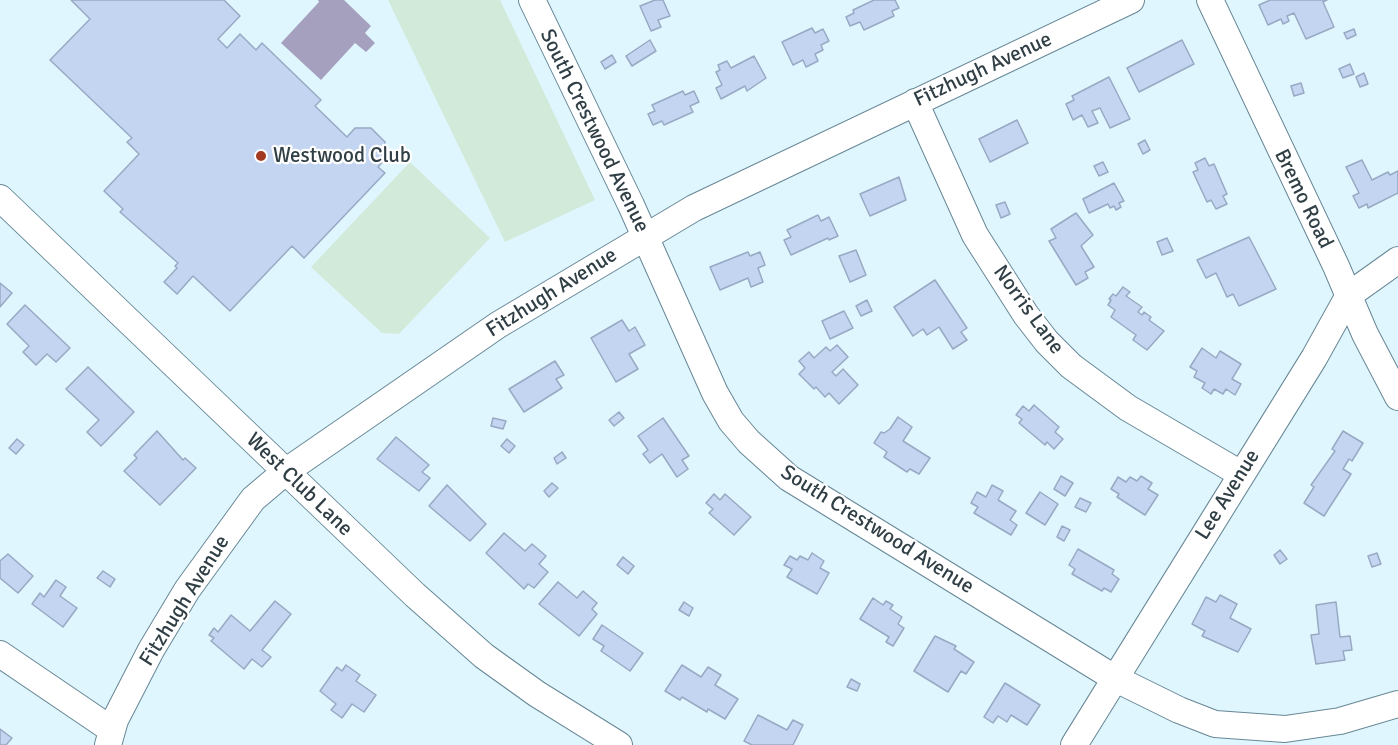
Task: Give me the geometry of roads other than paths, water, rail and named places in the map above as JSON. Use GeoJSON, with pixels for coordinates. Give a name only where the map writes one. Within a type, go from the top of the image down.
{"type":"FeatureCollection","features":[{"type":"Feature","properties":{"kind":"street","name":"South Crestwood Avenue"},"geometry":{"type":"LineString","coordinates":[[532,0],[645,236],[715,393],[731,421],[749,442],[789,478],[1116,678],[1179,710],[1215,724],[1268,729],[1340,721],[1398,704]]}},
{"type":"Feature","properties":{"kind":"street","name":"Fitzhugh Avenue"},"geometry":{"type":"LineString","coordinates":[[110,737],[151,650],[187,590],[253,499],[285,472],[498,325],[645,236],[721,194],[1131,0]]}},
{"type":"Feature","properties":{"kind":"street","name":"Bremo Road"},"geometry":{"type":"LineString","coordinates":[[1210,0],[1349,295],[1365,334],[1398,397]]}},
{"type":"Feature","properties":{"kind":"street","name":"Norris Lane"},"geometry":{"type":"LineString","coordinates":[[915,102],[975,235],[1026,315],[1047,342],[1071,366],[1128,408],[1241,474]]}},
{"type":"Feature","properties":{"kind":"street","name":"West Club Lane"},"geometry":{"type":"LineString","coordinates":[[0,198],[285,472],[484,656],[592,738],[620,745]]}},
{"type":"Feature","properties":{"kind":"street","name":"Lee Avenue"},"geometry":{"type":"LineString","coordinates":[[1074,745],[1314,358],[1349,295],[1398,260]]}},
{"type":"Feature","properties":{"kind":"street"},"geometry":{"type":"LineString","coordinates":[[0,654],[110,737]]}},
{"type":"Feature","properties":{"kind":"place","name":"Westwood Club"},"geometry":{"type":"Point","coordinates":[261,156]}}]}
